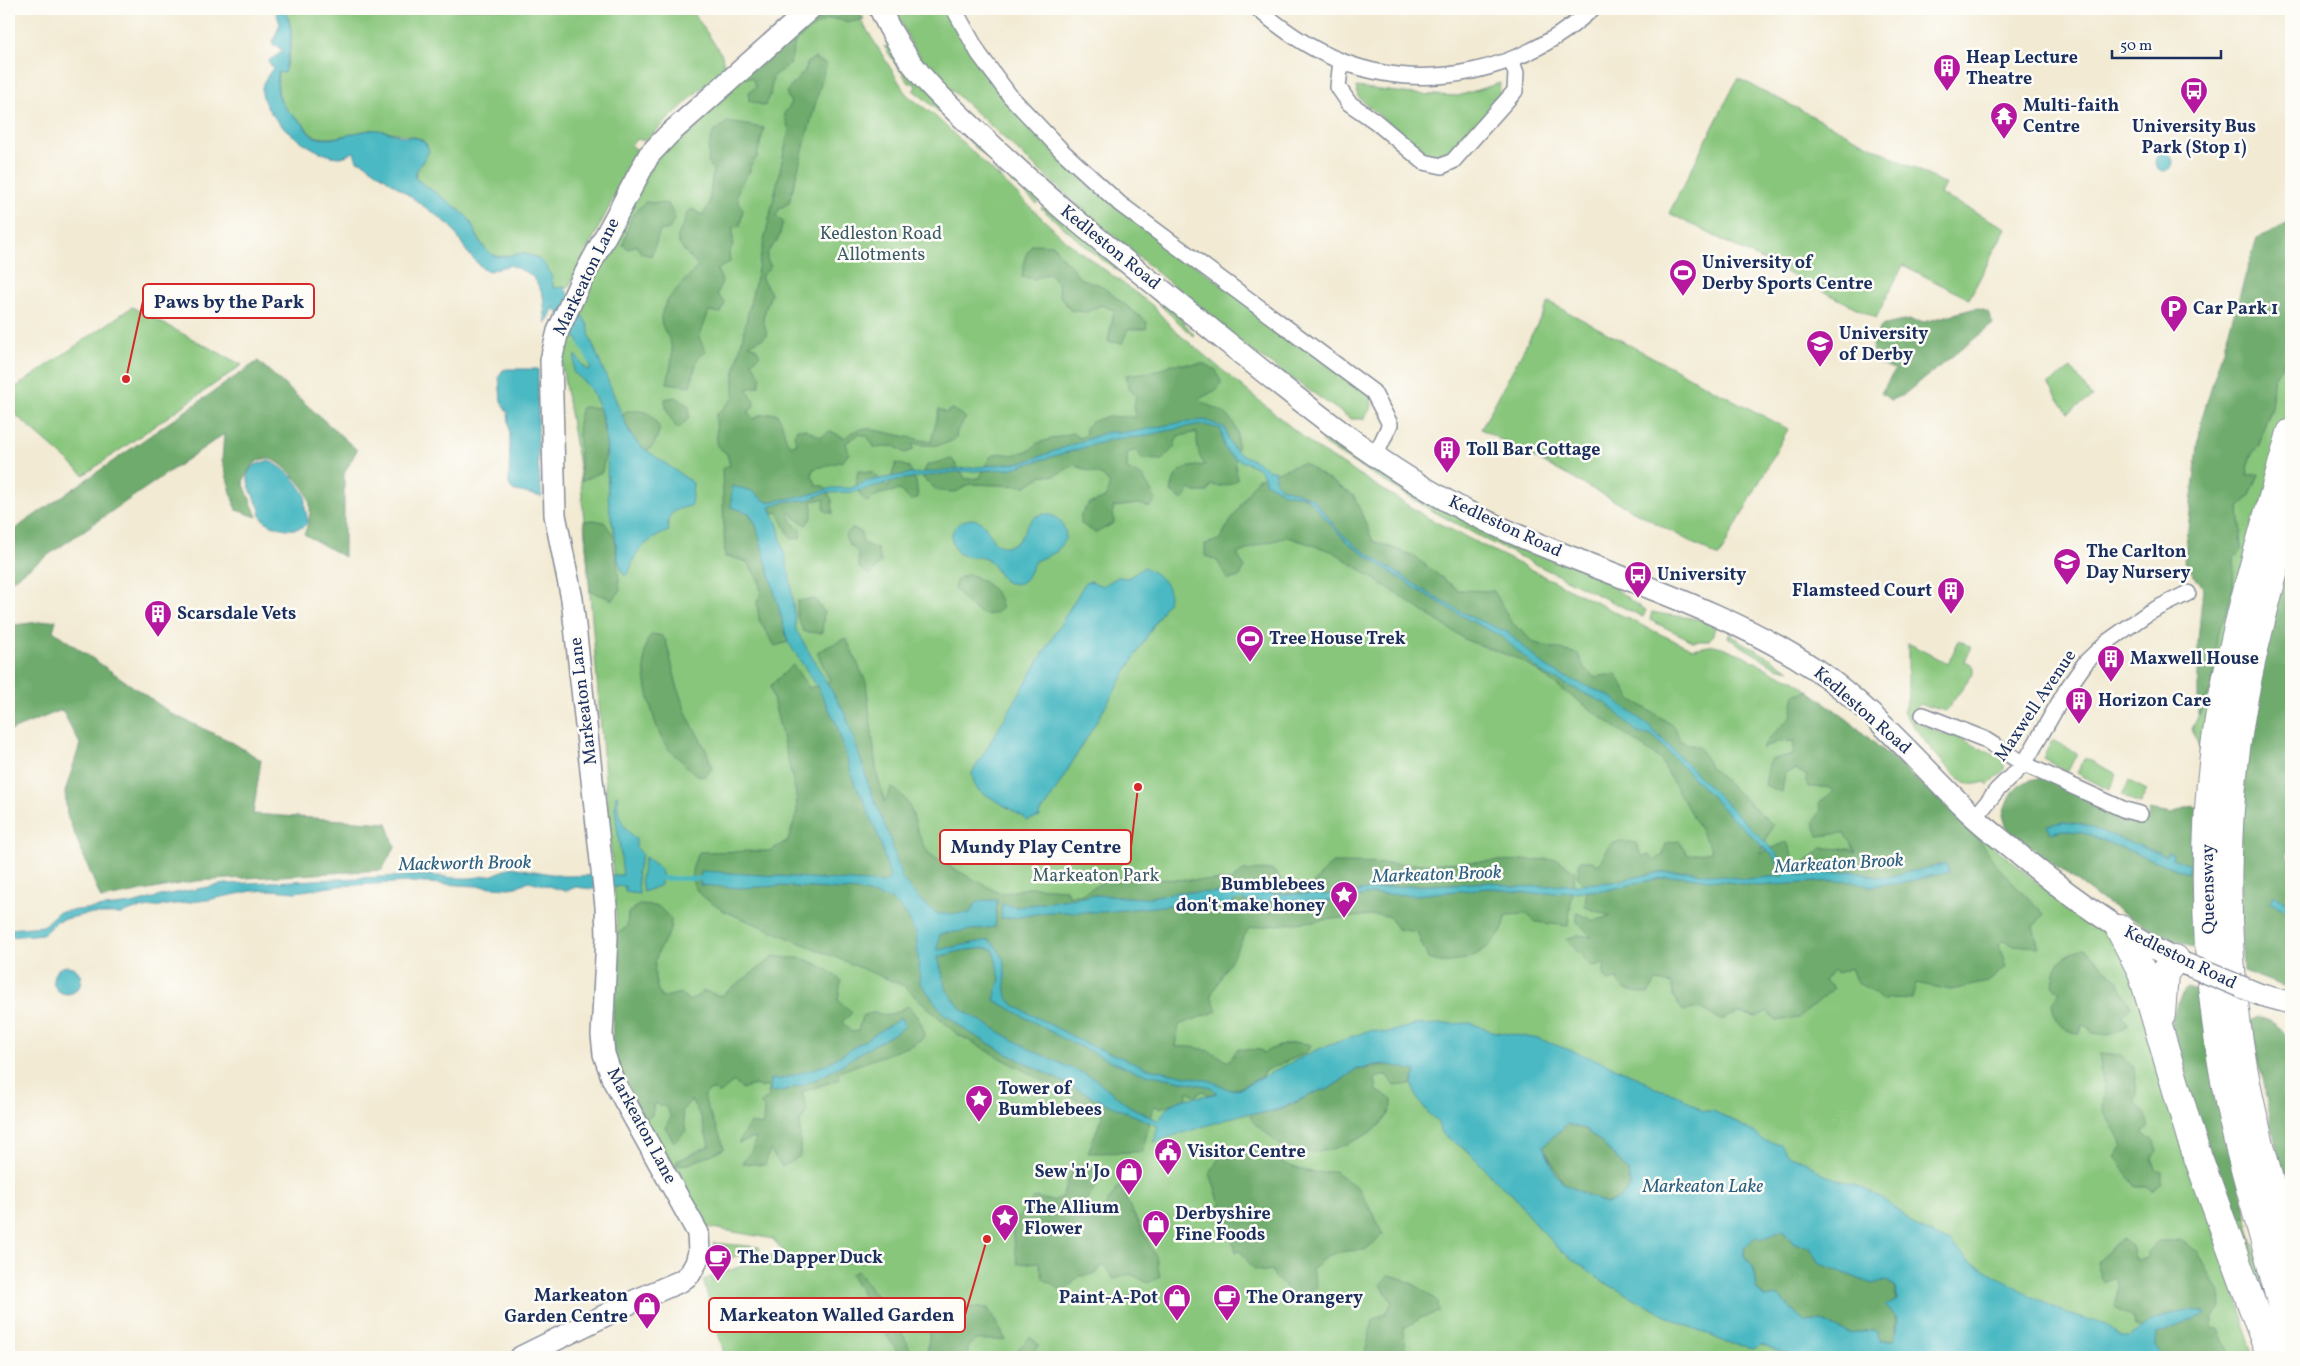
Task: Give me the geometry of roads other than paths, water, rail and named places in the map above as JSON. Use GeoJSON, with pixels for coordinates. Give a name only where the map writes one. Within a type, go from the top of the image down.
{"type":"FeatureCollection","features":[{"type":"Feature","properties":{"kind":"highway","name":"Queensway"},"geometry":{"type":"LineString","coordinates":[[2291,433],[2247,589],[2219,719],[2207,859],[2208,924],[2222,1064],[2241,1160],[2291,1345]]}},
{"type":"Feature","properties":{"kind":"highway","name":"Queensway"},"geometry":{"type":"LineString","coordinates":[[2291,508],[2258,632],[2240,721],[2228,831],[2231,962],[2243,1067],[2256,1127],[2291,1262]]}},
{"type":"Feature","properties":{"kind":"highway"},"geometry":{"type":"LineString","coordinates":[[2120,929],[2142,972],[2191,1138],[2271,1357]]}},
{"type":"Feature","properties":{"kind":"highway"},"geometry":{"type":"LineString","coordinates":[[2161,1037],[2164,973],[2181,962]]}},
{"type":"Feature","properties":{"kind":"street","name":"Markeaton Lane"},"geometry":{"type":"LineString","coordinates":[[520,1357],[632,1302],[681,1281],[690,1274],[699,1252],[698,1233],[613,1080],[604,1054],[602,1035],[607,938],[606,906],[600,865],[589,733],[572,599],[555,515],[551,360],[558,331],[579,285],[649,155],[675,128],[810,9]]}},
{"type":"Feature","properties":{"kind":"street","name":"Kedleston Road"},"geometry":{"type":"LineString","coordinates":[[880,9],[891,34],[916,71],[932,90],[1009,162],[1105,245],[1282,386],[1373,454],[1430,491],[1498,526],[1729,621],[1783,649],[1831,680],[1898,741],[1975,818],[2053,882],[2120,929],[2181,962],[2261,995],[2291,1003]]}},
{"type":"Feature","properties":{"kind":"street"},"geometry":{"type":"LineString","coordinates":[[954,9],[979,54],[1005,89],[1062,151],[1120,204],[1373,392],[1390,424],[1379,448],[1373,454]]}},
{"type":"Feature","properties":{"kind":"street"},"geometry":{"type":"LineString","coordinates":[[1258,9],[1290,34],[1341,61],[1362,68],[1400,74],[1445,75],[1480,70],[1512,60],[1546,44],[1592,9]]}},
{"type":"Feature","properties":{"kind":"street"},"geometry":{"type":"LineString","coordinates":[[1341,61],[1338,87],[1349,103],[1375,121],[1424,162],[1442,166],[1452,161],[1515,91],[1516,73],[1512,60]]}},
{"type":"Feature","properties":{"kind":"street","name":"Maxwell Avenue"},"geometry":{"type":"LineString","coordinates":[[1975,818],[1997,790],[2024,764],[2067,689],[2086,662],[2107,642],[2148,613],[2188,593]]}},
{"type":"Feature","properties":{"kind":"street"},"geometry":{"type":"LineString","coordinates":[[1924,715],[1984,739],[2024,764],[2125,810],[2140,814]]}},
{"type":"Feature","properties":{"kind":"water"},"geometry":{"type":"Polygon","coordinates":[[[275,9],[284,9],[290,25],[291,40],[288,56],[284,73],[278,72],[277,81],[278,95],[288,111],[315,137],[329,139],[376,130],[422,140],[429,151],[416,172],[415,178],[466,216],[479,240],[493,255],[500,257],[517,254],[527,255],[534,257],[544,264],[551,275],[553,288],[564,287],[588,325],[590,338],[630,434],[639,445],[693,483],[691,506],[672,513],[668,520],[669,531],[654,538],[640,549],[634,558],[629,572],[625,576],[619,562],[609,508],[606,442],[600,410],[594,396],[585,383],[573,372],[575,355],[587,370],[590,370],[590,364],[583,348],[554,307],[546,324],[543,295],[530,274],[510,265],[489,271],[482,268],[467,252],[451,226],[363,162],[357,161],[354,152],[340,157],[329,155],[303,143],[278,122],[263,99],[262,88],[273,68],[268,61],[282,52],[279,47],[272,44],[280,24],[275,9]]]}},
{"type":"Feature","properties":{"kind":"water"},"geometry":{"type":"Polygon","coordinates":[[[2160,153],[2168,153],[2173,158],[2171,169],[2160,171],[2155,166],[2155,158],[2160,153]]]}},
{"type":"Feature","properties":{"kind":"water"},"geometry":{"type":"Polygon","coordinates":[[[538,369],[538,465],[542,497],[512,490],[509,484],[510,436],[508,413],[501,402],[499,376],[503,370],[538,369]]]}},
{"type":"Feature","properties":{"kind":"water","name":"Markeaton Lake"},"geometry":{"type":"Polygon","coordinates":[[[1205,420],[1225,428],[1229,441],[1237,452],[1260,463],[1269,470],[1275,470],[1275,480],[1280,487],[1312,498],[1339,531],[1356,546],[1436,598],[1471,617],[1507,632],[1545,666],[1563,676],[1610,696],[1649,726],[1776,853],[1791,872],[1802,875],[1851,871],[1881,878],[1946,864],[1949,872],[1896,884],[1868,886],[1856,882],[1835,881],[1758,886],[1680,876],[1666,877],[1608,890],[1534,894],[1490,888],[1416,895],[1370,894],[1337,901],[1244,902],[1243,892],[1335,895],[1389,887],[1491,882],[1512,887],[1613,882],[1655,873],[1686,871],[1744,879],[1784,876],[1784,871],[1772,855],[1727,813],[1653,736],[1638,733],[1607,704],[1542,673],[1501,636],[1469,620],[1418,590],[1359,551],[1346,541],[1306,497],[1284,493],[1265,482],[1260,470],[1238,460],[1227,452],[1223,444],[1221,429],[1205,425],[1195,425],[1139,437],[1114,439],[1009,469],[955,472],[897,480],[855,492],[825,493],[807,500],[788,501],[770,507],[778,526],[790,578],[796,630],[846,715],[869,786],[891,841],[902,879],[922,902],[938,914],[970,913],[975,904],[980,901],[997,900],[995,927],[940,934],[937,950],[989,940],[1001,954],[1005,967],[1007,997],[1015,1006],[1087,1044],[1148,1068],[1211,1081],[1230,1090],[1239,1089],[1314,1051],[1370,1030],[1384,1033],[1415,1025],[1471,1023],[1491,1031],[1539,1039],[1635,1076],[1655,1088],[1676,1094],[1703,1111],[1713,1111],[1726,1117],[1755,1133],[1764,1141],[1781,1144],[1787,1155],[1807,1162],[1822,1174],[1869,1190],[1902,1213],[1911,1224],[1950,1242],[1970,1261],[2061,1311],[2107,1325],[2122,1336],[2130,1336],[2151,1322],[2170,1314],[2192,1310],[2205,1312],[2205,1315],[2157,1334],[2156,1348],[2164,1357],[1801,1357],[1761,1345],[1755,1348],[1727,1343],[1675,1320],[1607,1284],[1561,1251],[1531,1219],[1512,1193],[1501,1186],[1470,1153],[1441,1133],[1437,1120],[1430,1115],[1417,1098],[1412,1084],[1416,1071],[1386,1065],[1357,1069],[1327,1090],[1321,1090],[1280,1109],[1265,1113],[1243,1114],[1154,1142],[1158,1126],[1105,1103],[1006,1053],[965,1030],[948,1016],[946,1017],[920,982],[916,933],[902,909],[889,899],[860,891],[780,886],[739,888],[700,885],[701,871],[884,883],[890,878],[879,838],[862,796],[855,785],[836,723],[817,686],[788,642],[756,525],[749,513],[731,507],[732,486],[752,491],[767,502],[804,496],[832,488],[851,488],[868,481],[902,475],[1024,462],[1107,432],[1132,432],[1205,420]],[[993,949],[960,951],[938,957],[946,989],[962,1010],[1031,1050],[1094,1078],[1129,1106],[1159,1121],[1164,1112],[1176,1102],[1217,1093],[1211,1087],[1136,1072],[1067,1041],[994,1000],[1000,979],[993,949]],[[1567,1124],[1543,1146],[1556,1174],[1564,1184],[1606,1204],[1620,1198],[1630,1187],[1628,1171],[1604,1145],[1585,1129],[1567,1124]],[[1783,1230],[1760,1240],[1756,1236],[1744,1248],[1744,1256],[1753,1267],[1756,1288],[1764,1298],[1778,1296],[1805,1322],[1820,1321],[1848,1333],[1876,1331],[1880,1340],[1895,1340],[1897,1319],[1886,1306],[1897,1300],[1896,1288],[1886,1280],[1872,1284],[1821,1264],[1809,1247],[1794,1244],[1783,1230]]]}},
{"type":"Feature","properties":{"kind":"water"},"geometry":{"type":"Polygon","coordinates":[[[268,461],[288,473],[304,493],[307,522],[303,527],[286,529],[272,525],[261,517],[259,507],[249,485],[248,473],[258,464],[268,461]]]}},
{"type":"Feature","properties":{"kind":"water"},"geometry":{"type":"Polygon","coordinates":[[[1043,514],[1056,518],[1062,524],[1066,538],[1056,552],[1035,561],[1025,580],[1017,584],[1004,581],[989,560],[959,553],[955,550],[952,542],[954,529],[960,523],[972,519],[984,525],[995,543],[1008,546],[1014,544],[1022,536],[1031,521],[1043,514]]]}},
{"type":"Feature","properties":{"kind":"water"},"geometry":{"type":"Polygon","coordinates":[[[1144,567],[1159,577],[1166,585],[1169,595],[1168,601],[1047,805],[1039,814],[1040,817],[1026,821],[1025,818],[978,790],[972,773],[1085,583],[1091,581],[1102,586],[1118,577],[1128,578],[1144,567]]]}},
{"type":"Feature","properties":{"kind":"water"},"geometry":{"type":"Polygon","coordinates":[[[616,795],[618,796],[618,809],[621,820],[636,839],[636,847],[642,854],[637,872],[639,894],[625,892],[625,886],[591,889],[576,887],[566,891],[529,881],[509,888],[410,882],[337,886],[295,892],[252,891],[207,900],[136,909],[121,914],[87,914],[57,921],[43,934],[9,937],[9,929],[43,926],[58,912],[132,904],[164,895],[225,884],[429,875],[471,878],[493,875],[511,867],[563,876],[623,875],[615,808],[616,795]]]}},
{"type":"Feature","properties":{"kind":"water"},"geometry":{"type":"Polygon","coordinates":[[[2064,822],[2081,824],[2167,856],[2168,852],[2173,853],[2172,858],[2190,865],[2187,873],[2083,833],[2063,830],[2050,833],[2047,825],[2064,822]]]}},
{"type":"Feature","properties":{"kind":"water"},"geometry":{"type":"Polygon","coordinates":[[[645,857],[661,869],[661,885],[643,892],[641,878],[645,857]]]}},
{"type":"Feature","properties":{"kind":"water"},"geometry":{"type":"Polygon","coordinates":[[[1179,892],[1235,893],[1233,907],[1173,905],[1104,912],[1046,912],[1014,918],[1001,918],[1002,904],[1017,907],[1094,895],[1144,898],[1179,892]]]}},
{"type":"Feature","properties":{"kind":"water"},"geometry":{"type":"Polygon","coordinates":[[[2273,895],[2291,903],[2291,912],[2270,903],[2273,895]]]}},
{"type":"Feature","properties":{"kind":"water"},"geometry":{"type":"Polygon","coordinates":[[[67,966],[77,970],[81,980],[77,990],[67,994],[57,990],[53,980],[57,970],[67,966]]]}},
{"type":"Feature","properties":{"kind":"water"},"geometry":{"type":"Polygon","coordinates":[[[901,1018],[905,1026],[819,1078],[796,1087],[770,1092],[771,1079],[778,1080],[825,1065],[901,1018]]]}},
{"type":"Feature","properties":{"kind":"waterway"},"geometry":{"type":"LineString","coordinates":[[581,344],[592,364]]}},
{"type":"Feature","properties":{"kind":"waterway","name":"Mackworth Brook"},"geometry":{"type":"LineString","coordinates":[[655,878],[705,879]]}},
{"type":"Feature","properties":{"kind":"waterway","name":"Markeaton Brook"},"geometry":{"type":"LineString","coordinates":[[1230,898],[1247,897]]}},
{"type":"Feature","properties":{"kind":"place","name":"Heap Lecture Theatre"},"geometry":{"type":"Point","coordinates":[1947,92]}},
{"type":"Feature","properties":{"kind":"place","name":"University Bus Park (Stop 1)"},"geometry":{"type":"Point","coordinates":[2194,115]}},
{"type":"Feature","properties":{"kind":"place","name":"Multi-faith Centre"},"geometry":{"type":"Point","coordinates":[2004,140]}},
{"type":"Feature","properties":{"kind":"place","name":"University of Derby Sports Centre"},"geometry":{"type":"Point","coordinates":[1683,297]}},
{"type":"Feature","properties":{"kind":"place","name":"Car Park 1"},"geometry":{"type":"Point","coordinates":[2174,333]}},
{"type":"Feature","properties":{"kind":"place","name":"University of Derby"},"geometry":{"type":"Point","coordinates":[1820,368]}},
{"type":"Feature","properties":{"kind":"place","name":"Paws by the Park"},"geometry":{"type":"Point","coordinates":[126,379]}},
{"type":"Feature","properties":{"kind":"place","name":"Toll Bar Cottage"},"geometry":{"type":"Point","coordinates":[1447,474]}},
{"type":"Feature","properties":{"kind":"place","name":"The Carlton Day Nursery"},"geometry":{"type":"Point","coordinates":[2067,586]}},
{"type":"Feature","properties":{"kind":"place","name":"University"},"geometry":{"type":"Point","coordinates":[1638,599]}},
{"type":"Feature","properties":{"kind":"place","name":"Flamsteed Court"},"geometry":{"type":"Point","coordinates":[1951,615]}},
{"type":"Feature","properties":{"kind":"place","name":"Scarsdale Vets"},"geometry":{"type":"Point","coordinates":[158,638]}},
{"type":"Feature","properties":{"kind":"place","name":"Tree House Trek"},"geometry":{"type":"Point","coordinates":[1250,663]}},
{"type":"Feature","properties":{"kind":"place","name":"Maxwell House"},"geometry":{"type":"Point","coordinates":[2111,683]}},
{"type":"Feature","properties":{"kind":"place","name":"Horizon Care"},"geometry":{"type":"Point","coordinates":[2079,725]}},
{"type":"Feature","properties":{"kind":"place","name":"Mundy Play Centre"},"geometry":{"type":"Point","coordinates":[1138,787]}},
{"type":"Feature","properties":{"kind":"place","name":"Bumblebees don't make honey"},"geometry":{"type":"Point","coordinates":[1344,919]}},
{"type":"Feature","properties":{"kind":"place","name":"Tower of Bumblebees"},"geometry":{"type":"Point","coordinates":[979,1123]}},
{"type":"Feature","properties":{"kind":"place","name":"Visitor Centre"},"geometry":{"type":"Point","coordinates":[1168,1176]}},
{"type":"Feature","properties":{"kind":"place","name":"Sew 'n' Jo"},"geometry":{"type":"Point","coordinates":[1129,1196]}},
{"type":"Feature","properties":{"kind":"place","name":"Markeaton Walled Garden"},"geometry":{"type":"Point","coordinates":[987,1239]}},
{"type":"Feature","properties":{"kind":"place","name":"The Allium Flower"},"geometry":{"type":"Point","coordinates":[1005,1242]}},
{"type":"Feature","properties":{"kind":"place","name":"Derbyshire Fine Foods"},"geometry":{"type":"Point","coordinates":[1156,1248]}},
{"type":"Feature","properties":{"kind":"place","name":"The Dapper Duck"},"geometry":{"type":"Point","coordinates":[718,1282]}},
{"type":"Feature","properties":{"kind":"place","name":"Paint-A-Pot"},"geometry":{"type":"Point","coordinates":[1177,1322]}},
{"type":"Feature","properties":{"kind":"place","name":"The Orangery"},"geometry":{"type":"Point","coordinates":[1227,1322]}},
{"type":"Feature","properties":{"kind":"place","name":"Markeaton Garden Centre"},"geometry":{"type":"Point","coordinates":[647,1330]}},
{"type":"Feature","properties":{"kind":"park label","name":"Kedleston Road Allotments"},"geometry":{"type":"Point","coordinates":[881,244]}},
{"type":"Feature","properties":{"kind":"park label","name":"Markeaton Park"},"geometry":{"type":"Point","coordinates":[1096,876]}}]}
